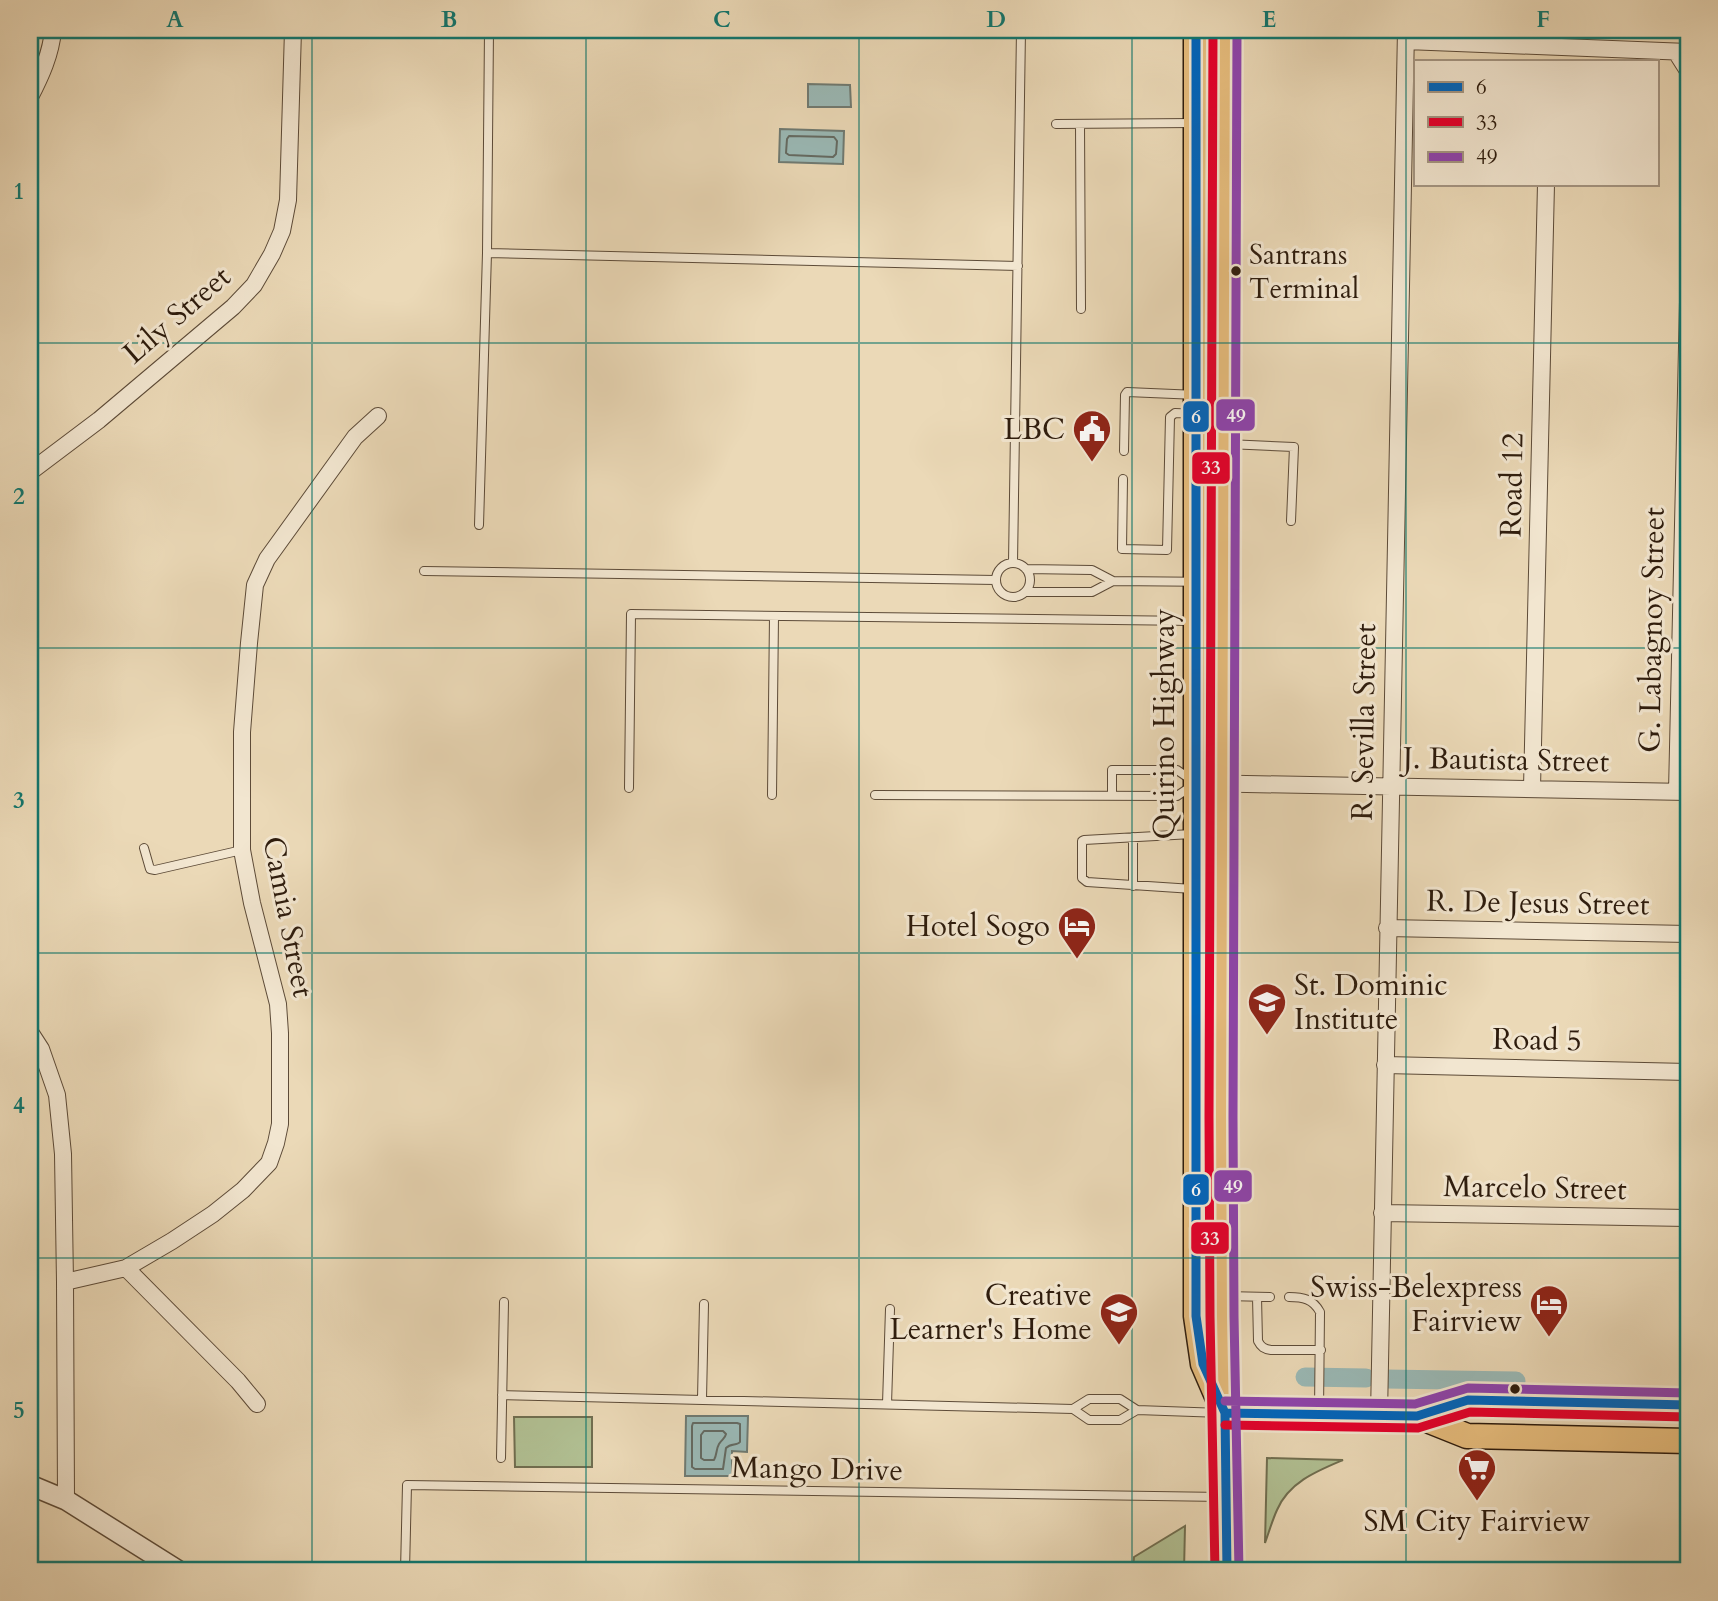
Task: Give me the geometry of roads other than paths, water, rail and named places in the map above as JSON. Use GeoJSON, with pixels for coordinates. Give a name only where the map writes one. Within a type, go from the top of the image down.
{"type":"FeatureCollection","features":[{"type":"Feature","properties":{"kind":"main road","name":"Quirino Highway"},"geometry":{"type":"LineString","coordinates":[[1196,30],[1196,1316],[1203,1364],[1225,1413]]}},
{"type":"Feature","properties":{"kind":"main road","name":"Quirino Highway"},"geometry":{"type":"LineString","coordinates":[[1225,30],[1222,1296],[1227,1570]]}},
{"type":"Feature","properties":{"kind":"main road"},"geometry":{"type":"LineString","coordinates":[[1225,1413],[1417,1416],[1468,1400],[1688,1405]]}},
{"type":"Feature","properties":{"kind":"main road"},"geometry":{"type":"LineString","coordinates":[[1417,1416],[1467,1436],[1688,1441]]}},
{"type":"Feature","properties":{"kind":"street"},"geometry":{"type":"LineString","coordinates":[[30,97],[52,45],[53,30]]}},
{"type":"Feature","properties":{"kind":"street","name":"Lily Street"},"geometry":{"type":"LineString","coordinates":[[30,472],[109,411],[233,307],[254,285],[282,231],[288,200],[293,30]]}},
{"type":"Feature","properties":{"kind":"street"},"geometry":{"type":"LineString","coordinates":[[1406,35],[1549,54],[1682,52],[1688,71]]}},
{"type":"Feature","properties":{"kind":"street","name":"R. Sevilla Street"},"geometry":{"type":"LineString","coordinates":[[1379,1415],[1406,35]]}},
{"type":"Feature","properties":{"kind":"street","name":"Road 12"},"geometry":{"type":"LineString","coordinates":[[1532,788],[1546,186]]}},
{"type":"Feature","properties":{"kind":"street","name":"G. Labagnoy Street"},"geometry":{"type":"LineString","coordinates":[[1682,792],[1688,302]]}},
{"type":"Feature","properties":{"kind":"street","name":"Camia Street"},"geometry":{"type":"LineString","coordinates":[[65,1282],[126,1268],[193,1227],[243,1190],[269,1163],[280,1124],[281,1033],[278,1004],[252,903],[242,850],[242,732],[255,585],[267,559],[355,437],[378,416]]}},
{"type":"Feature","properties":{"kind":"street","name":"J. Bautista Street"},"geometry":{"type":"LineString","coordinates":[[1196,783],[1682,792]]}},
{"type":"Feature","properties":{"kind":"street","name":"R. De Jesus Street"},"geometry":{"type":"LineString","coordinates":[[1387,928],[1688,934]]}},
{"type":"Feature","properties":{"kind":"street"},"geometry":{"type":"LineString","coordinates":[[30,1032],[41,1049],[57,1095],[63,1154],[65,1500]]}},
{"type":"Feature","properties":{"kind":"street","name":"Road 5"},"geometry":{"type":"LineString","coordinates":[[1385,1065],[1688,1072]]}},
{"type":"Feature","properties":{"kind":"street","name":"Marcelo Street"},"geometry":{"type":"LineString","coordinates":[[1382,1213],[1688,1218]]}},
{"type":"Feature","properties":{"kind":"street"},"geometry":{"type":"LineString","coordinates":[[126,1268],[238,1381],[257,1404]]}},
{"type":"Feature","properties":{"kind":"street"},"geometry":{"type":"LineString","coordinates":[[30,1485],[65,1500],[179,1571]]}},
{"type":"Feature","properties":{"kind":"lane"},"geometry":{"type":"LineString","coordinates":[[480,525],[489,30]]}},
{"type":"Feature","properties":{"kind":"lane"},"geometry":{"type":"LineString","coordinates":[[1013,563],[1021,30]]}},
{"type":"Feature","properties":{"kind":"lane"},"geometry":{"type":"LineString","coordinates":[[1056,124],[1196,123]]}},
{"type":"Feature","properties":{"kind":"lane"},"geometry":{"type":"LineString","coordinates":[[1080,124],[1081,309]]}},
{"type":"Feature","properties":{"kind":"lane"},"geometry":{"type":"LineString","coordinates":[[487,253],[1018,266]]}},
{"type":"Feature","properties":{"kind":"lane"},"geometry":{"type":"LineString","coordinates":[[1124,451],[1125,393],[1224,406]]}},
{"type":"Feature","properties":{"kind":"lane"},"geometry":{"type":"LineString","coordinates":[[1123,479],[1122,550],[1167,550],[1171,417],[1196,404],[1224,406]]}},
{"type":"Feature","properties":{"kind":"lane"},"geometry":{"type":"LineString","coordinates":[[1223,444],[1294,447],[1291,521]]}},
{"type":"Feature","properties":{"kind":"lane"},"geometry":{"type":"LineString","coordinates":[[1026,592],[1030,577],[1020,565],[1013,563],[1001,568],[997,573],[996,580],[1001,592],[1014,597],[1026,592],[1092,592],[1112,581]]}},
{"type":"Feature","properties":{"kind":"lane"},"geometry":{"type":"LineString","coordinates":[[1026,569],[1092,570],[1112,581],[1223,582]]}},
{"type":"Feature","properties":{"kind":"lane"},"geometry":{"type":"LineString","coordinates":[[424,571],[996,580]]}},
{"type":"Feature","properties":{"kind":"lane"},"geometry":{"type":"LineString","coordinates":[[629,788],[631,614],[1196,621]]}},
{"type":"Feature","properties":{"kind":"lane"},"geometry":{"type":"LineString","coordinates":[[772,795],[774,616]]}},
{"type":"Feature","properties":{"kind":"lane"},"geometry":{"type":"LineString","coordinates":[[875,795],[1112,796],[1177,796],[1196,783],[1177,770],[1112,770],[1112,796]]}},
{"type":"Feature","properties":{"kind":"lane"},"geometry":{"type":"LineString","coordinates":[[1196,834],[1082,841],[1082,878],[1087,882],[1196,889]]}},
{"type":"Feature","properties":{"kind":"lane"},"geometry":{"type":"LineString","coordinates":[[1133,837],[1133,886]]}},
{"type":"Feature","properties":{"kind":"lane"},"geometry":{"type":"LineString","coordinates":[[144,848],[150,869],[155,870],[242,850]]}},
{"type":"Feature","properties":{"kind":"lane"},"geometry":{"type":"LineString","coordinates":[[1222,1296],[1270,1297]]}},
{"type":"Feature","properties":{"kind":"lane"},"geometry":{"type":"LineString","coordinates":[[1257,1297],[1258,1341],[1264,1349],[1321,1350]]}},
{"type":"Feature","properties":{"kind":"lane"},"geometry":{"type":"LineString","coordinates":[[1289,1297],[1303,1297],[1312,1301],[1320,1312],[1319,1414]]}},
{"type":"Feature","properties":{"kind":"lane"},"geometry":{"type":"LineString","coordinates":[[501,1458],[504,1302]]}},
{"type":"Feature","properties":{"kind":"lane"},"geometry":{"type":"LineString","coordinates":[[702,1399],[704,1304]]}},
{"type":"Feature","properties":{"kind":"lane"},"geometry":{"type":"LineString","coordinates":[[887,1404],[890,1309]]}},
{"type":"Feature","properties":{"kind":"lane"},"geometry":{"type":"LineString","coordinates":[[502,1395],[1073,1409],[1089,1420],[1120,1420],[1138,1410]]}},
{"type":"Feature","properties":{"kind":"lane"},"geometry":{"type":"LineString","coordinates":[[1073,1409],[1089,1399],[1120,1399],[1138,1410],[1225,1413]]}},
{"type":"Feature","properties":{"kind":"lane","name":"Mango Drive"},"geometry":{"type":"LineString","coordinates":[[405,1571],[407,1485],[1226,1497]]}},
{"type":"Feature","properties":{"kind":"lane"},"geometry":{"type":"LineString","coordinates":[[1355,1571],[1355,1568],[1527,1571]]}},
{"type":"Feature","properties":{"kind":"lane"},"geometry":{"type":"LineString","coordinates":[[1227,1570],[1262,1571]]}},
{"type":"Feature","properties":{"kind":"water"},"geometry":{"type":"Polygon","coordinates":[[[808,84],[850,85],[851,107],[808,107],[808,84]]]}},
{"type":"Feature","properties":{"kind":"water"},"geometry":{"type":"Polygon","coordinates":[[[780,129],[844,131],[843,164],[779,162],[780,129]]]}},
{"type":"Feature","properties":{"kind":"water"},"geometry":{"type":"Polygon","coordinates":[[[686,1416],[748,1416],[747,1452],[732,1451],[732,1476],[685,1476],[686,1416]]]}},
{"type":"Feature","properties":{"kind":"waterway"},"geometry":{"type":"LineString","coordinates":[[1305,1377],[1366,1378]]}},
{"type":"Feature","properties":{"kind":"waterway"},"geometry":{"type":"LineString","coordinates":[[1385,1379],[1516,1381]]}},
{"type":"Feature","properties":{"kind":"place","name":"Santrans Terminal"},"geometry":{"type":"Point","coordinates":[1236,271]}},
{"type":"Feature","properties":{"kind":"place","name":"LBC"},"geometry":{"type":"Point","coordinates":[1092,463]}},
{"type":"Feature","properties":{"kind":"place","name":"Hotel Sogo"},"geometry":{"type":"Point","coordinates":[1077,960]}},
{"type":"Feature","properties":{"kind":"place","name":"St. Dominic Institute"},"geometry":{"type":"Point","coordinates":[1267,1036]}},
{"type":"Feature","properties":{"kind":"place","name":"Swiss-Belexpress Fairview"},"geometry":{"type":"Point","coordinates":[1549,1338]}},
{"type":"Feature","properties":{"kind":"place","name":"Creative Learner's Home"},"geometry":{"type":"Point","coordinates":[1119,1346]}},
{"type":"Feature","properties":{"kind":"place","name":"SM City Fairview"},"geometry":{"type":"Point","coordinates":[1477,1502]}}]}
